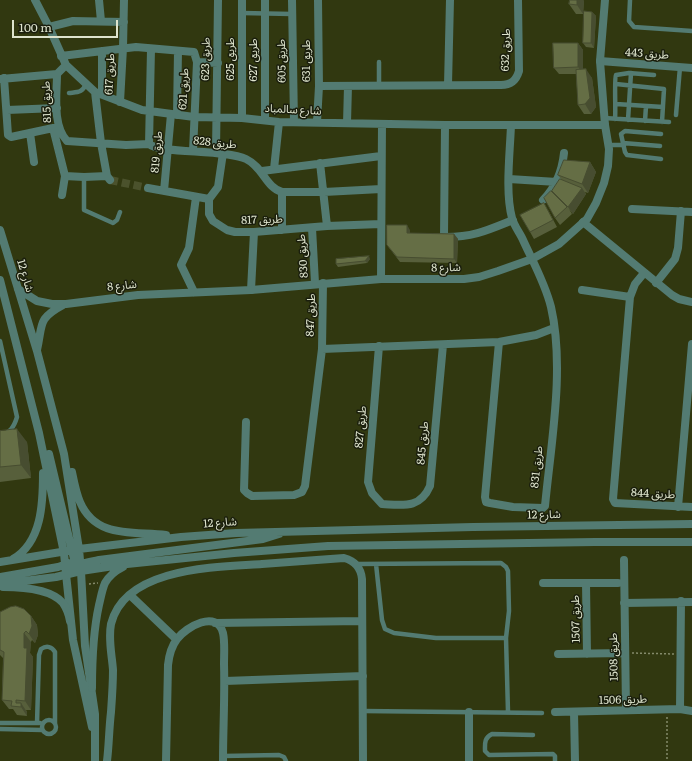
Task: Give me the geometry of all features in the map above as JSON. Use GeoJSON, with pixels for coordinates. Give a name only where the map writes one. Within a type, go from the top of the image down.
{"type":"FeatureCollection","features":[{"type":"Feature","properties":{"kind":"street","name":"شارع سالمباد"},"geometry":{"type":"LineString","coordinates":[[35,0],[66,65],[86,84],[99,93],[142,110],[194,117],[242,118],[279,122],[511,125],[604,121]]}},
{"type":"Feature","properties":{"kind":"street"},"geometry":{"type":"LineString","coordinates":[[99,0],[101,21]]}},
{"type":"Feature","properties":{"kind":"street","name":"طريق 617"},"geometry":{"type":"LineString","coordinates":[[120,102],[124,0]]}},
{"type":"Feature","properties":{"kind":"street","name":"طريق 623"},"geometry":{"type":"LineString","coordinates":[[216,118],[218,0]]}},
{"type":"Feature","properties":{"kind":"street","name":"طريق 625"},"geometry":{"type":"LineString","coordinates":[[242,0],[242,118]]}},
{"type":"Feature","properties":{"kind":"street","name":"طريق 627"},"geometry":{"type":"LineString","coordinates":[[265,0],[265,120]]}},
{"type":"Feature","properties":{"kind":"street","name":"طريق 605"},"geometry":{"type":"LineString","coordinates":[[292,0],[294,122]]}},
{"type":"Feature","properties":{"kind":"street","name":"طريق 631"},"geometry":{"type":"LineString","coordinates":[[317,122],[319,86],[318,0]]}},
{"type":"Feature","properties":{"kind":"street"},"geometry":{"type":"LineString","coordinates":[[448,85],[450,0]]}},
{"type":"Feature","properties":{"kind":"street","name":"طريق 632"},"geometry":{"type":"LineString","coordinates":[[319,86],[506,85],[515,81],[519,71],[518,0]]}},
{"type":"Feature","properties":{"kind":"street","name":"شارع 8"},"geometry":{"type":"LineString","coordinates":[[18,289],[37,301],[52,304],[66,304],[138,295],[251,290],[319,283],[381,279],[464,279],[479,277],[532,259],[559,244],[587,219],[596,203],[604,183],[608,166],[608,145],[604,121],[600,61],[605,0]]}},
{"type":"Feature","properties":{"kind":"street"},"geometry":{"type":"LineString","coordinates":[[49,27],[73,21],[124,22]]}},
{"type":"Feature","properties":{"kind":"street"},"geometry":{"type":"LineString","coordinates":[[61,56],[136,46],[151,49],[194,52],[196,58]]}},
{"type":"Feature","properties":{"kind":"street"},"geometry":{"type":"LineString","coordinates":[[149,144],[151,49]]}},
{"type":"Feature","properties":{"kind":"street"},"geometry":{"type":"LineString","coordinates":[[62,195],[65,176],[108,178],[101,143],[99,93],[102,51]]}},
{"type":"Feature","properties":{"kind":"street","name":"طريق 819"},"geometry":{"type":"LineString","coordinates":[[164,191],[174,115],[178,51]]}},
{"type":"Feature","properties":{"kind":"street","name":"طريق 621"},"geometry":{"type":"LineString","coordinates":[[194,117],[196,58],[218,63]]}},
{"type":"Feature","properties":{"kind":"street","name":"طريق 443"},"geometry":{"type":"LineString","coordinates":[[600,61],[692,68]]}},
{"type":"Feature","properties":{"kind":"street"},"geometry":{"type":"LineString","coordinates":[[56,128],[11,137],[8,135],[7,110],[2,78],[57,74],[66,65]]}},
{"type":"Feature","properties":{"kind":"street","name":"طريق 815"},"geometry":{"type":"LineString","coordinates":[[57,74],[56,128],[65,176]]}},
{"type":"Feature","properties":{"kind":"street"},"geometry":{"type":"LineString","coordinates":[[347,123],[348,86]]}},
{"type":"Feature","properties":{"kind":"street"},"geometry":{"type":"LineString","coordinates":[[7,110],[57,108]]}},
{"type":"Feature","properties":{"kind":"street"},"geometry":{"type":"LineString","coordinates":[[193,151],[194,117]]}},
{"type":"Feature","properties":{"kind":"street"},"geometry":{"type":"LineString","coordinates":[[148,188],[209,199],[218,187],[219,152],[216,118]]}},
{"type":"Feature","properties":{"kind":"street"},"geometry":{"type":"LineString","coordinates":[[274,169],[279,122]]}},
{"type":"Feature","properties":{"kind":"street"},"geometry":{"type":"LineString","coordinates":[[381,279],[382,124]]}},
{"type":"Feature","properties":{"kind":"street"},"geometry":{"type":"LineString","coordinates":[[445,125],[441,237],[476,235],[512,220]]}},
{"type":"Feature","properties":{"kind":"street","name":"طريق 831"},"geometry":{"type":"LineString","coordinates":[[499,342],[485,497],[486,502],[513,507],[542,508],[545,506],[557,361],[551,307],[545,287],[512,220],[509,199],[511,125]]}},
{"type":"Feature","properties":{"kind":"street","name":"طريق 828"},"geometry":{"type":"LineString","coordinates":[[56,128],[66,141],[149,144],[151,146],[169,149],[219,152],[246,159],[254,163],[262,171]]}},
{"type":"Feature","properties":{"kind":"street"},"geometry":{"type":"LineString","coordinates":[[30,132],[34,162]]}},
{"type":"Feature","properties":{"kind":"street"},"geometry":{"type":"LineString","coordinates":[[543,200],[557,182],[563,163],[564,153]]}},
{"type":"Feature","properties":{"kind":"street"},"geometry":{"type":"LineString","coordinates":[[381,156],[262,171],[273,188],[282,192],[324,192],[381,189]]}},
{"type":"Feature","properties":{"kind":"street"},"geometry":{"type":"LineString","coordinates":[[320,163],[327,226]]}},
{"type":"Feature","properties":{"kind":"street"},"geometry":{"type":"LineString","coordinates":[[509,178],[557,182]]}},
{"type":"Feature","properties":{"kind":"street"},"geometry":{"type":"LineString","coordinates":[[282,192],[282,230]]}},
{"type":"Feature","properties":{"kind":"street"},"geometry":{"type":"LineString","coordinates":[[194,292],[181,265],[189,248],[196,197]]}},
{"type":"Feature","properties":{"kind":"street","name":"طريق 817"},"geometry":{"type":"LineString","coordinates":[[209,199],[209,214],[213,221],[219,226],[235,232],[381,224]]}},
{"type":"Feature","properties":{"kind":"street"},"geometry":{"type":"LineString","coordinates":[[632,209],[692,212]]}},
{"type":"Feature","properties":{"kind":"street"},"geometry":{"type":"LineString","coordinates":[[656,283],[675,258],[678,248],[681,211]]}},
{"type":"Feature","properties":{"kind":"street"},"geometry":{"type":"LineString","coordinates":[[583,222],[656,283],[679,299],[692,302]]}},
{"type":"Feature","properties":{"kind":"street","name":"طريق 830"},"geometry":{"type":"LineString","coordinates":[[312,228],[319,283]]}},
{"type":"Feature","properties":{"kind":"street","name":"شارع 12"},"geometry":{"type":"LineString","coordinates":[[0,230],[37,351],[64,454],[72,551]]}},
{"type":"Feature","properties":{"kind":"street"},"geometry":{"type":"LineString","coordinates":[[251,290],[254,232]]}},
{"type":"Feature","properties":{"kind":"street"},"geometry":{"type":"LineString","coordinates":[[582,290],[630,296],[635,284],[644,273]]}},
{"type":"Feature","properties":{"kind":"street"},"geometry":{"type":"LineString","coordinates":[[0,280],[31,400],[42,450],[72,551],[78,565],[82,585],[85,646],[95,714],[95,761]]}},
{"type":"Feature","properties":{"kind":"street","name":"طريق 847"},"geometry":{"type":"LineString","coordinates":[[246,422],[244,490],[252,496],[294,495],[302,492],[305,486],[322,349],[319,283]]}},
{"type":"Feature","properties":{"kind":"street","name":"طريق 844"},"geometry":{"type":"LineString","coordinates":[[630,296],[613,499],[615,503],[642,506],[692,507]]}},
{"type":"Feature","properties":{"kind":"street","name":"شارع 8"},"geometry":{"type":"LineString","coordinates":[[37,351],[45,316],[66,304]]}},
{"type":"Feature","properties":{"kind":"street"},"geometry":{"type":"LineString","coordinates":[[322,349],[499,342],[536,335],[554,328]]}},
{"type":"Feature","properties":{"kind":"street"},"geometry":{"type":"LineString","coordinates":[[678,506],[688,438],[692,344]]}},
{"type":"Feature","properties":{"kind":"street","name":"طريق 845"},"geometry":{"type":"LineString","coordinates":[[382,504],[412,504],[422,499],[430,486],[443,345]]}},
{"type":"Feature","properties":{"kind":"street","name":"طريق 827"},"geometry":{"type":"LineString","coordinates":[[379,346],[368,482],[372,492],[382,504]]}},
{"type":"Feature","properties":{"kind":"street"},"geometry":{"type":"LineString","coordinates":[[31,400],[37,407],[72,551],[65,565],[70,621]]}},
{"type":"Feature","properties":{"kind":"street"},"geometry":{"type":"LineString","coordinates":[[11,560],[17,557],[31,541],[39,522],[43,481],[42,450]]}},
{"type":"Feature","properties":{"kind":"street"},"geometry":{"type":"LineString","coordinates":[[64,454],[68,462],[79,501],[92,520],[103,527],[115,531],[181,537]]}},
{"type":"Feature","properties":{"kind":"street","name":"شارع 12"},"geometry":{"type":"LineString","coordinates":[[0,562],[181,537],[290,531],[692,524]]}},
{"type":"Feature","properties":{"kind":"street"},"geometry":{"type":"LineString","coordinates":[[0,584],[66,574],[78,565],[99,560],[263,539],[290,531]]}},
{"type":"Feature","properties":{"kind":"street"},"geometry":{"type":"LineString","coordinates":[[0,577],[65,565],[127,564],[234,553],[328,546],[692,542]]}},
{"type":"Feature","properties":{"kind":"street"},"geometry":{"type":"LineString","coordinates":[[107,761],[113,682],[110,635],[111,624],[115,613],[130,595],[143,586],[158,579],[190,570],[344,558],[356,564],[362,573],[363,761]]}},
{"type":"Feature","properties":{"kind":"street","name":"طريق 1508"},"geometry":{"type":"LineString","coordinates":[[624,560],[624,653],[626,710]]}},
{"type":"Feature","properties":{"kind":"street"},"geometry":{"type":"LineString","coordinates":[[92,688],[94,632],[100,600],[105,583],[113,573],[127,564]]}},
{"type":"Feature","properties":{"kind":"street","name":"طريق 1507"},"geometry":{"type":"LineString","coordinates":[[543,583],[618,584]]}},
{"type":"Feature","properties":{"kind":"street","name":"طريق 1507"},"geometry":{"type":"LineString","coordinates":[[586,583],[587,654]]}},
{"type":"Feature","properties":{"kind":"street"},"geometry":{"type":"LineString","coordinates":[[0,587],[28,589],[52,594],[63,604],[68,612],[76,659],[94,742]]}},
{"type":"Feature","properties":{"kind":"street"},"geometry":{"type":"LineString","coordinates":[[130,595],[176,639]]}},
{"type":"Feature","properties":{"kind":"street"},"geometry":{"type":"LineString","coordinates":[[680,709],[681,602]]}},
{"type":"Feature","properties":{"kind":"street"},"geometry":{"type":"LineString","coordinates":[[624,603],[692,602]]}},
{"type":"Feature","properties":{"kind":"street"},"geometry":{"type":"LineString","coordinates":[[166,761],[168,665],[170,651],[176,639],[187,629],[206,622],[215,624],[362,621]]}},
{"type":"Feature","properties":{"kind":"street"},"geometry":{"type":"LineString","coordinates":[[215,624],[222,630],[223,634],[225,681],[223,758]]}},
{"type":"Feature","properties":{"kind":"street","name":"طريق 1507"},"geometry":{"type":"LineString","coordinates":[[558,654],[624,653]]}},
{"type":"Feature","properties":{"kind":"street"},"geometry":{"type":"LineString","coordinates":[[225,681],[363,676]]}},
{"type":"Feature","properties":{"kind":"street","name":"طريق 1506"},"geometry":{"type":"LineString","coordinates":[[555,712],[667,709],[692,711]]}},
{"type":"Feature","properties":{"kind":"street"},"geometry":{"type":"LineString","coordinates":[[469,712],[469,761]]}},
{"type":"Feature","properties":{"kind":"street"},"geometry":{"type":"LineString","coordinates":[[574,712],[575,761]]}},
{"type":"Feature","properties":{"kind":"lane"},"geometry":{"type":"LineString","coordinates":[[630,0],[629,21],[634,27],[692,31]]}},
{"type":"Feature","properties":{"kind":"lane"},"geometry":{"type":"LineString","coordinates":[[242,13],[292,14]]}},
{"type":"Feature","properties":{"kind":"lane"},"geometry":{"type":"LineString","coordinates":[[379,62],[379,86]]}},
{"type":"Feature","properties":{"kind":"lane"},"geometry":{"type":"LineString","coordinates":[[676,116],[680,68]]}},
{"type":"Feature","properties":{"kind":"lane"},"geometry":{"type":"LineString","coordinates":[[616,119],[616,84],[614,78],[616,75],[622,73],[632,73],[654,76]]}},
{"type":"Feature","properties":{"kind":"lane"},"geometry":{"type":"LineString","coordinates":[[628,120],[632,73]]}},
{"type":"Feature","properties":{"kind":"lane"},"geometry":{"type":"LineString","coordinates":[[69,93],[80,92],[84,89],[86,84]]}},
{"type":"Feature","properties":{"kind":"lane"},"geometry":{"type":"LineString","coordinates":[[616,84],[663,88],[662,122]]}},
{"type":"Feature","properties":{"kind":"lane"},"geometry":{"type":"LineString","coordinates":[[616,104],[663,107]]}},
{"type":"Feature","properties":{"kind":"lane"},"geometry":{"type":"LineString","coordinates":[[645,121],[646,106]]}},
{"type":"Feature","properties":{"kind":"lane"},"geometry":{"type":"LineString","coordinates":[[604,121],[616,119],[669,122]]}},
{"type":"Feature","properties":{"kind":"lane"},"geometry":{"type":"LineString","coordinates":[[661,134],[624,132],[621,134],[627,155],[662,159]]}},
{"type":"Feature","properties":{"kind":"lane"},"geometry":{"type":"LineString","coordinates":[[608,145],[623,144],[660,146]]}},
{"type":"Feature","properties":{"kind":"lane"},"geometry":{"type":"LineString","coordinates":[[84,177],[83,208],[85,211],[113,222],[117,220],[120,212]]}},
{"type":"Feature","properties":{"kind":"lane"},"geometry":{"type":"LineString","coordinates":[[0,341],[17,417],[12,429],[7,434],[0,436]]}},
{"type":"Feature","properties":{"kind":"lane"},"geometry":{"type":"LineString","coordinates":[[356,564],[501,563],[506,566],[508,572],[506,638],[508,712]]}},
{"type":"Feature","properties":{"kind":"lane"},"geometry":{"type":"LineString","coordinates":[[376,564],[382,620],[385,629],[394,633],[436,638],[506,638]]}},
{"type":"Feature","properties":{"kind":"lane"},"geometry":{"type":"LineString","coordinates":[[0,729],[42,730],[46,734],[54,733],[56,728],[55,652],[53,649],[47,647],[41,649],[39,656],[37,722]]}},
{"type":"Feature","properties":{"kind":"lane"},"geometry":{"type":"LineString","coordinates":[[363,711],[542,713]]}},
{"type":"Feature","properties":{"kind":"lane"},"geometry":{"type":"LineString","coordinates":[[0,723],[44,723],[50,720],[55,723]]}},
{"type":"Feature","properties":{"kind":"lane"},"geometry":{"type":"LineString","coordinates":[[42,730],[44,723]]}},
{"type":"Feature","properties":{"kind":"lane"},"geometry":{"type":"LineString","coordinates":[[533,735],[492,734],[486,738],[485,751],[489,755],[554,754],[556,756],[555,761]]}},
{"type":"Feature","properties":{"kind":"lane"},"geometry":{"type":"LineString","coordinates":[[223,758],[282,756],[286,761]]}},
{"type":"Feature","properties":{"kind":"path"},"geometry":{"type":"LineString","coordinates":[[82,585],[105,583]]}},
{"type":"Feature","properties":{"kind":"path"},"geometry":{"type":"LineString","coordinates":[[624,653],[680,654]]}},
{"type":"Feature","properties":{"kind":"path"},"geometry":{"type":"LineString","coordinates":[[667,709],[667,761]]}},
{"type":"Feature","properties":{"kind":"building"},"geometry":{"type":"Polygon","coordinates":[[[570,0],[577,0],[577,5],[569,4],[570,0]]]}},
{"type":"Feature","properties":{"kind":"building"},"geometry":{"type":"Polygon","coordinates":[[[584,11],[592,12],[591,43],[583,43],[584,11]]]}},
{"type":"Feature","properties":{"kind":"building"},"geometry":{"type":"Polygon","coordinates":[[[553,43],[578,43],[578,67],[554,68],[553,43]]]}},
{"type":"Feature","properties":{"kind":"building"},"geometry":{"type":"Polygon","coordinates":[[[586,69],[590,98],[585,104],[578,105],[576,70],[586,69]]]}},
{"type":"Feature","properties":{"kind":"building"},"geometry":{"type":"Polygon","coordinates":[[[564,160],[590,162],[582,184],[558,175],[564,160]]]}},
{"type":"Feature","properties":{"kind":"building"},"geometry":{"type":"Polygon","coordinates":[[[560,179],[582,188],[568,207],[552,191],[560,179]]]}},
{"type":"Feature","properties":{"kind":"building"},"geometry":{"type":"Polygon","coordinates":[[[551,191],[567,207],[555,218],[544,198],[551,191]]]}},
{"type":"Feature","properties":{"kind":"building"},"geometry":{"type":"Polygon","coordinates":[[[544,203],[553,220],[530,232],[520,215],[544,203]]]}},
{"type":"Feature","properties":{"kind":"building"},"geometry":{"type":"Polygon","coordinates":[[[387,225],[407,225],[407,233],[454,234],[454,259],[397,257],[387,245],[387,225]]]}},
{"type":"Feature","properties":{"kind":"building"},"geometry":{"type":"Polygon","coordinates":[[[369,256],[365,261],[336,264],[336,259],[369,256]]]}},
{"type":"Feature","properties":{"kind":"building"},"geometry":{"type":"Polygon","coordinates":[[[17,429],[21,465],[0,467],[0,431],[17,429]]]}},
{"type":"Feature","properties":{"kind":"building"},"geometry":{"type":"Polygon","coordinates":[[[16,606],[24,609],[31,616],[32,626],[29,634],[26,631],[24,633],[24,648],[27,648],[25,701],[16,700],[16,703],[21,703],[21,707],[11,706],[12,701],[2,700],[4,652],[0,650],[0,612],[16,606]]]}},
{"type":"Feature","properties":{"kind":"tunnel"},"geometry":{"type":"LineString","coordinates":[[110,180],[148,188]]}}]}
